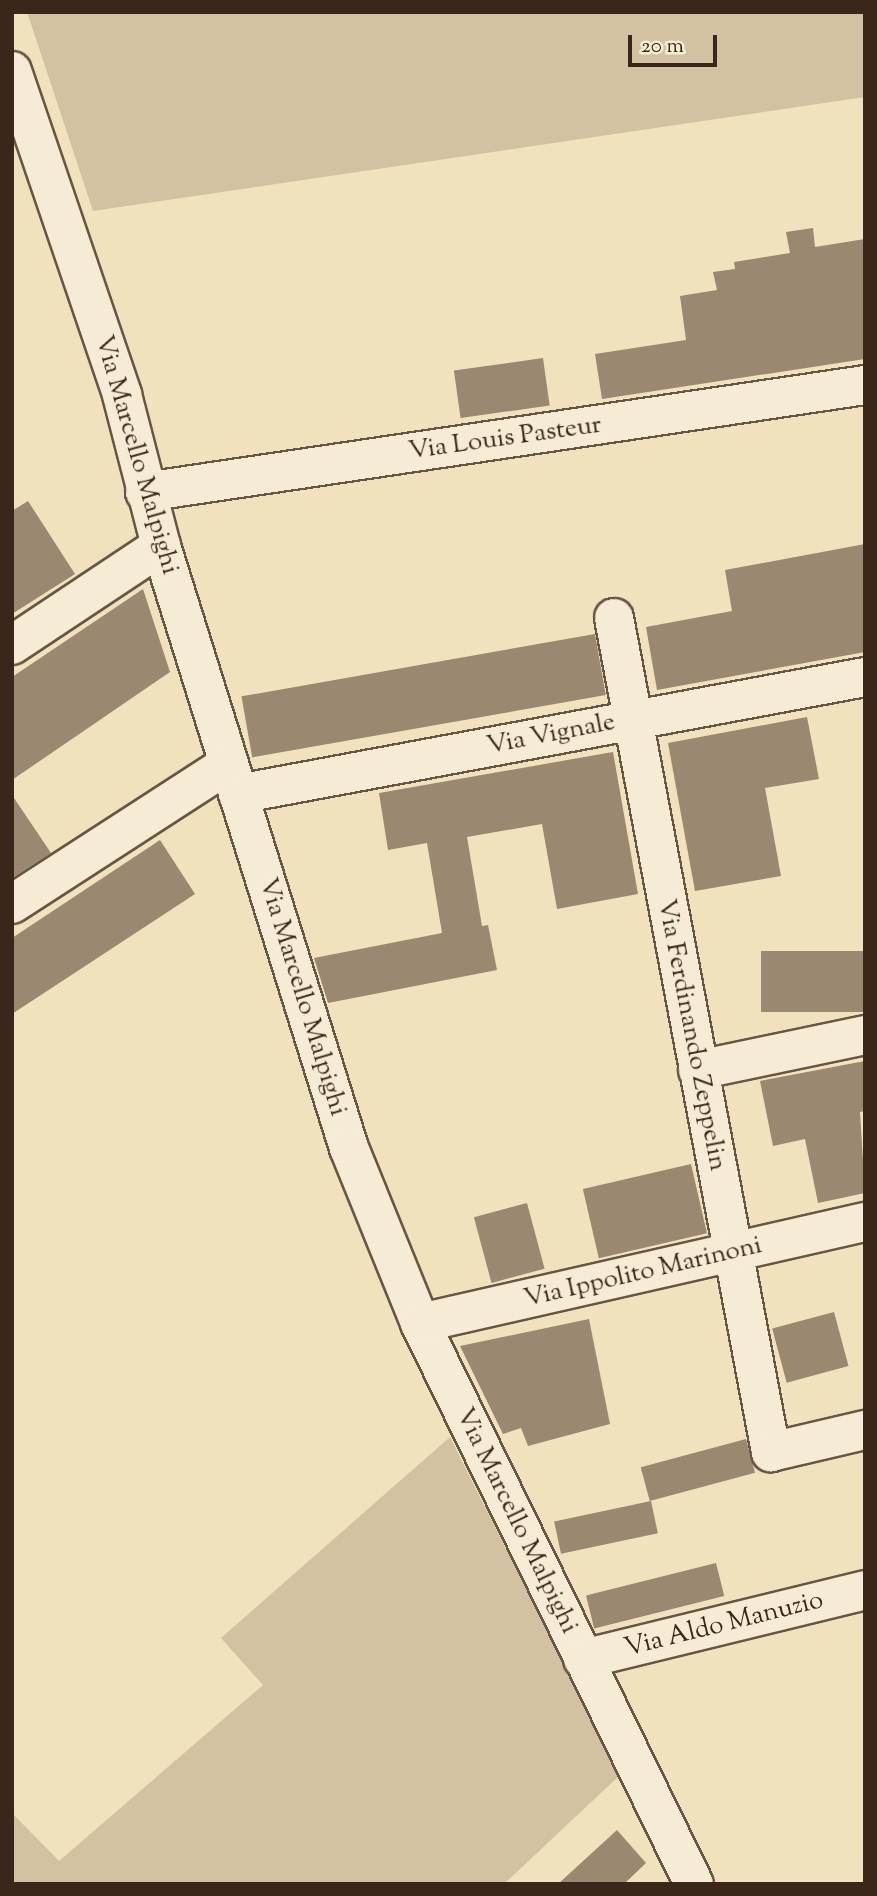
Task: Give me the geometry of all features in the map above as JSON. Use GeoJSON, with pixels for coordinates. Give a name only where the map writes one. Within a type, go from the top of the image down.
{"type":"FeatureCollection","features":[{"type":"Feature","properties":{"kind":"street","name":"Via Marcello Malpighi"},"geometry":{"type":"LineString","coordinates":[[12,71],[122,395],[161,546],[349,1148],[420,1323],[583,1659],[681,1878]]}},
{"type":"Feature","properties":{"kind":"street","name":"Via Louis Pasteur"},"geometry":{"type":"LineString","coordinates":[[145,492],[865,385]]}},
{"type":"Feature","properties":{"kind":"street"},"geometry":{"type":"LineString","coordinates":[[12,645],[161,546]]}},
{"type":"Feature","properties":{"kind":"street","name":"Via Ferdinando Zeppelin"},"geometry":{"type":"LineString","coordinates":[[614,618],[771,1452],[865,1430]]}},
{"type":"Feature","properties":{"kind":"street","name":"Via Vignale"},"geometry":{"type":"LineString","coordinates":[[233,779],[632,720],[865,677]]}},
{"type":"Feature","properties":{"kind":"street"},"geometry":{"type":"LineString","coordinates":[[12,904],[233,779]]}},
{"type":"Feature","properties":{"kind":"street"},"geometry":{"type":"LineString","coordinates":[[698,1070],[865,1035]]}},
{"type":"Feature","properties":{"kind":"street","name":"Via Ippolito Marinoni"},"geometry":{"type":"LineString","coordinates":[[420,1323],[865,1222]]}},
{"type":"Feature","properties":{"kind":"street","name":"Via Aldo Manuzio"},"geometry":{"type":"LineString","coordinates":[[583,1659],[865,1590]]}},
{"type":"Feature","properties":{"kind":"shaded area"},"geometry":{"type":"Polygon","coordinates":[[[27,12],[865,12],[865,97],[93,211],[27,12]]]}},
{"type":"Feature","properties":{"kind":"shaded area"},"geometry":{"type":"Polygon","coordinates":[[[450,1437],[619,1776],[504,1884],[12,1884],[12,1813],[59,1861],[263,1685],[221,1638],[450,1437]]]}},
{"type":"Feature","properties":{"kind":"building"},"geometry":{"type":"Polygon","coordinates":[[[813,228],[815,247],[865,239],[865,359],[602,399],[595,354],[686,340],[680,296],[717,290],[713,272],[735,269],[734,262],[790,253],[786,232],[813,228]]]}},
{"type":"Feature","properties":{"kind":"building"},"geometry":{"type":"Polygon","coordinates":[[[543,358],[550,406],[461,418],[454,371],[543,358]]]}},
{"type":"Feature","properties":{"kind":"building"},"geometry":{"type":"Polygon","coordinates":[[[28,501],[75,574],[12,614],[12,511],[28,501]]]}},
{"type":"Feature","properties":{"kind":"building"},"geometry":{"type":"Polygon","coordinates":[[[865,544],[865,652],[657,690],[646,627],[732,611],[725,570],[865,544]]]}},
{"type":"Feature","properties":{"kind":"building"},"geometry":{"type":"Polygon","coordinates":[[[143,589],[170,672],[12,780],[12,677],[143,589]]]}},
{"type":"Feature","properties":{"kind":"building"},"geometry":{"type":"Polygon","coordinates":[[[595,634],[606,695],[252,757],[241,696],[595,634]]]}},
{"type":"Feature","properties":{"kind":"building"},"geometry":{"type":"Polygon","coordinates":[[[807,717],[819,779],[765,788],[781,876],[695,891],[668,743],[807,717]]]}},
{"type":"Feature","properties":{"kind":"building"},"geometry":{"type":"Polygon","coordinates":[[[613,752],[638,894],[557,909],[542,824],[467,837],[482,926],[488,925],[497,970],[328,1003],[314,958],[442,933],[427,843],[388,850],[379,793],[613,752]]]}},
{"type":"Feature","properties":{"kind":"building"},"geometry":{"type":"Polygon","coordinates":[[[12,795],[51,853],[12,878],[12,795]]]}},
{"type":"Feature","properties":{"kind":"building"},"geometry":{"type":"Polygon","coordinates":[[[160,840],[195,894],[12,1014],[12,938],[160,840]]]}},
{"type":"Feature","properties":{"kind":"building"},"geometry":{"type":"Polygon","coordinates":[[[761,951],[865,951],[865,1012],[761,1012],[761,951]]]}},
{"type":"Feature","properties":{"kind":"building"},"geometry":{"type":"Polygon","coordinates":[[[865,1061],[865,1111],[860,1112],[865,1193],[818,1203],[805,1139],[773,1146],[760,1081],[865,1061]]]}},
{"type":"Feature","properties":{"kind":"building"},"geometry":{"type":"Polygon","coordinates":[[[691,1164],[707,1233],[599,1258],[583,1189],[691,1164]]]}},
{"type":"Feature","properties":{"kind":"building"},"geometry":{"type":"Polygon","coordinates":[[[527,1203],[545,1269],[491,1283],[474,1217],[527,1203]]]}},
{"type":"Feature","properties":{"kind":"building"},"geometry":{"type":"Polygon","coordinates":[[[834,1312],[848,1366],[787,1383],[772,1329],[834,1312]]]}},
{"type":"Feature","properties":{"kind":"building"},"geometry":{"type":"Polygon","coordinates":[[[589,1319],[610,1424],[528,1446],[521,1428],[503,1434],[460,1346],[589,1319]]]}},
{"type":"Feature","properties":{"kind":"building"},"geometry":{"type":"Polygon","coordinates":[[[746,1439],[755,1473],[650,1501],[641,1467],[746,1439]]]}},
{"type":"Feature","properties":{"kind":"building"},"geometry":{"type":"Polygon","coordinates":[[[651,1501],[658,1533],[561,1554],[554,1522],[651,1501]]]}},
{"type":"Feature","properties":{"kind":"building"},"geometry":{"type":"Polygon","coordinates":[[[716,1563],[724,1596],[594,1628],[586,1595],[716,1563]]]}},
{"type":"Feature","properties":{"kind":"building"},"geometry":{"type":"Polygon","coordinates":[[[617,1830],[646,1863],[624,1884],[558,1884],[617,1830]]]}}]}
